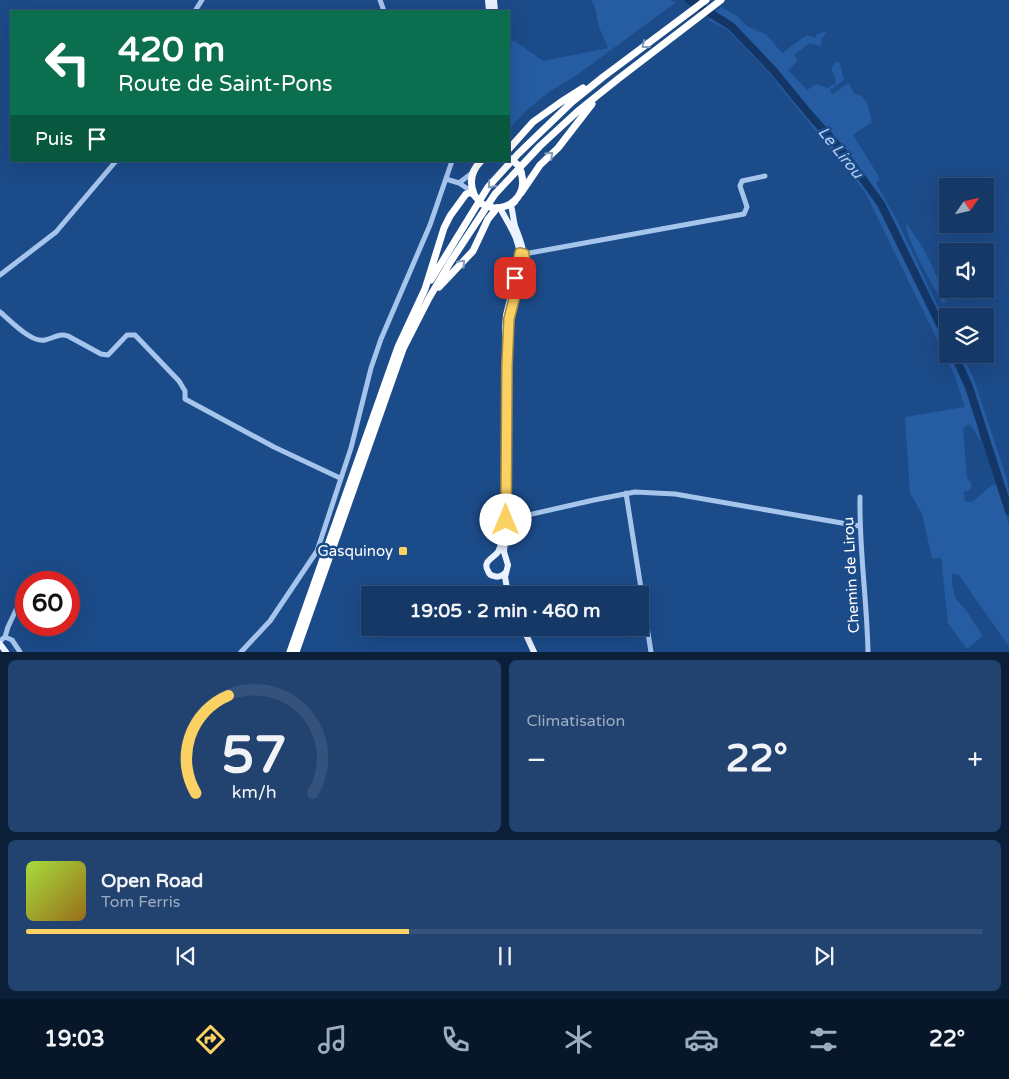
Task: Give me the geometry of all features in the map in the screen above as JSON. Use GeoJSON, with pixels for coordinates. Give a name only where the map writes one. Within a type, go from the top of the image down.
{"type":"FeatureCollection","features":[{"type":"Feature","properties":{"kind":"highway"},"geometry":{"type":"LineString","coordinates":[[510,148],[533,122],[603,76],[706,0]]}},
{"type":"Feature","properties":{"kind":"highway"},"geometry":{"type":"LineString","coordinates":[[296,652],[404,349],[429,298],[451,261],[495,194],[515,171],[578,112],[721,0]]}},
{"type":"Feature","properties":{"kind":"highway"},"geometry":{"type":"LineString","coordinates":[[510,162],[532,139],[603,76]]}},
{"type":"Feature","properties":{"kind":"highway"},"geometry":{"type":"LineString","coordinates":[[478,162],[472,173],[473,192],[482,204],[497,208],[506,207],[519,196],[540,165],[558,148],[596,99],[618,79]]}},
{"type":"Feature","properties":{"kind":"highway"},"geometry":{"type":"LineString","coordinates":[[510,159],[518,165],[522,172],[523,179],[519,196]]}},
{"type":"Feature","properties":{"kind":"highway"},"geometry":{"type":"LineString","coordinates":[[290,652],[398,347],[425,289],[488,188],[510,162]]}},
{"type":"Feature","properties":{"kind":"highway"},"geometry":{"type":"LineString","coordinates":[[425,289],[444,228],[466,194],[473,192]]}},
{"type":"Feature","properties":{"kind":"highway"},"geometry":{"type":"LineString","coordinates":[[429,298],[473,251],[488,218],[497,208]]}},
{"type":"Feature","properties":{"kind":"main road"},"geometry":{"type":"LineString","coordinates":[[496,577],[505,573],[508,568],[504,552],[506,521],[506,315],[522,254],[511,206],[519,196]]}},
{"type":"Feature","properties":{"kind":"main road"},"geometry":{"type":"LineString","coordinates":[[497,208],[519,245],[522,254]]}},
{"type":"Feature","properties":{"kind":"main road"},"geometry":{"type":"LineString","coordinates":[[502,586],[496,577],[490,574],[486,566],[489,559],[499,549],[506,521]]}},
{"type":"Feature","properties":{"kind":"main road"},"geometry":{"type":"LineString","coordinates":[[494,556],[502,557],[507,562]]}},
{"type":"Feature","properties":{"kind":"main road"},"geometry":{"type":"LineString","coordinates":[[505,573],[507,586]]}},
{"type":"Feature","properties":{"kind":"main road"},"geometry":{"type":"LineString","coordinates":[[527,636],[534,652]]}},
{"type":"Feature","properties":{"kind":"main road"},"geometry":{"type":"LineString","coordinates":[[0,642],[6,652]]}},
{"type":"Feature","properties":{"kind":"street"},"geometry":{"type":"LineString","coordinates":[[0,275],[56,232],[115,162]]}},
{"type":"Feature","properties":{"kind":"street"},"geometry":{"type":"LineString","coordinates":[[241,652],[270,621],[317,551],[351,448],[371,368],[381,339],[430,226],[452,162]]}},
{"type":"Feature","properties":{"kind":"street"},"geometry":{"type":"LineString","coordinates":[[460,183],[472,173]]}},
{"type":"Feature","properties":{"kind":"street"},"geometry":{"type":"LineString","coordinates":[[522,254],[744,214],[746,207],[740,186],[742,181],[766,176]]}},
{"type":"Feature","properties":{"kind":"street"},"geometry":{"type":"LineString","coordinates":[[446,179],[460,183],[473,192]]}},
{"type":"Feature","properties":{"kind":"street"},"geometry":{"type":"LineString","coordinates":[[0,312],[32,338],[44,340],[62,334],[101,354],[108,355],[127,335],[135,335],[179,381],[185,391],[185,399],[274,447],[340,478]]}},
{"type":"Feature","properties":{"kind":"street"},"geometry":{"type":"LineString","coordinates":[[506,521],[626,493],[675,494],[860,526]]}},
{"type":"Feature","properties":{"kind":"street"},"geometry":{"type":"LineString","coordinates":[[626,493],[651,652]]}},
{"type":"Feature","properties":{"kind":"street","name":"Chemin de Lirou"},"geometry":{"type":"LineString","coordinates":[[860,497],[868,652]]}},
{"type":"Feature","properties":{"kind":"street"},"geometry":{"type":"LineString","coordinates":[[0,642],[5,637],[15,612]]}},
{"type":"Feature","properties":{"kind":"street"},"geometry":{"type":"LineString","coordinates":[[5,637],[12,640],[20,652]]}},
{"type":"Feature","properties":{"kind":"shaded area"},"geometry":{"type":"Polygon","coordinates":[[[591,0],[671,0],[675,3],[577,75],[549,92],[528,109],[510,128],[510,42],[515,41],[543,61],[608,48],[599,27],[594,4],[591,0]]]}},
{"type":"Feature","properties":{"kind":"shaded area"},"geometry":{"type":"Polygon","coordinates":[[[721,7],[737,16],[747,26],[767,35],[782,53],[807,35],[815,38],[817,34],[827,31],[821,41],[821,46],[810,43],[794,55],[798,61],[788,70],[807,90],[816,84],[828,88],[836,83],[831,69],[835,62],[840,63],[844,80],[830,90],[832,94],[849,83],[854,94],[862,96],[867,103],[872,122],[853,135],[878,175],[879,180],[876,183],[898,222],[939,309],[939,320],[903,242],[877,196],[844,152],[768,62],[737,31],[714,13],[721,7]]]}},
{"type":"Feature","properties":{"kind":"shaded area"},"geometry":{"type":"Polygon","coordinates":[[[712,16],[748,45],[865,184],[889,222],[938,322],[939,343],[865,192],[768,72],[728,30],[708,20],[712,16]]]}},
{"type":"Feature","properties":{"kind":"shaded area"},"geometry":{"type":"Polygon","coordinates":[[[905,222],[929,260],[939,283],[939,297],[910,241],[905,222]]]}},
{"type":"Feature","properties":{"kind":"shaded area"},"geometry":{"type":"Polygon","coordinates":[[[940,298],[945,298],[946,302],[942,302],[940,298]]]}},
{"type":"Feature","properties":{"kind":"shaded area"},"geometry":{"type":"Polygon","coordinates":[[[949,363],[956,363],[961,375],[970,397],[981,442],[969,424],[963,428],[967,478],[971,483],[971,488],[964,492],[965,501],[971,502],[993,485],[993,483],[997,486],[1009,524],[1009,647],[959,575],[952,574],[955,598],[966,610],[983,636],[967,649],[948,623],[941,558],[932,558],[922,514],[910,493],[905,417],[965,407],[949,363]]]}},
{"type":"Feature","properties":{"kind":"shaded area"},"geometry":{"type":"Polygon","coordinates":[[[959,363],[966,363],[973,377],[1005,473],[1009,489],[1009,512],[987,449],[969,384],[959,363]]]}},
{"type":"Feature","properties":{"kind":"waterway","name":"Le Lirou"},"geometry":{"type":"LineString","coordinates":[[689,0],[731,26],[773,70],[844,153],[881,204],[939,323]]}},
{"type":"Feature","properties":{"kind":"waterway","name":"Le Lirou"},"geometry":{"type":"LineString","coordinates":[[958,363],[969,387],[1009,511]]}},
{"type":"Feature","properties":{"kind":"place","name":"Gasquinoy"},"geometry":{"type":"Point","coordinates":[403,551]}},
{"type":"Feature","properties":{"kind":"route"},"geometry":{"type":"LineString","coordinates":[[506,520],[509,319],[524,254],[520,253],[515,278]]}}]}
